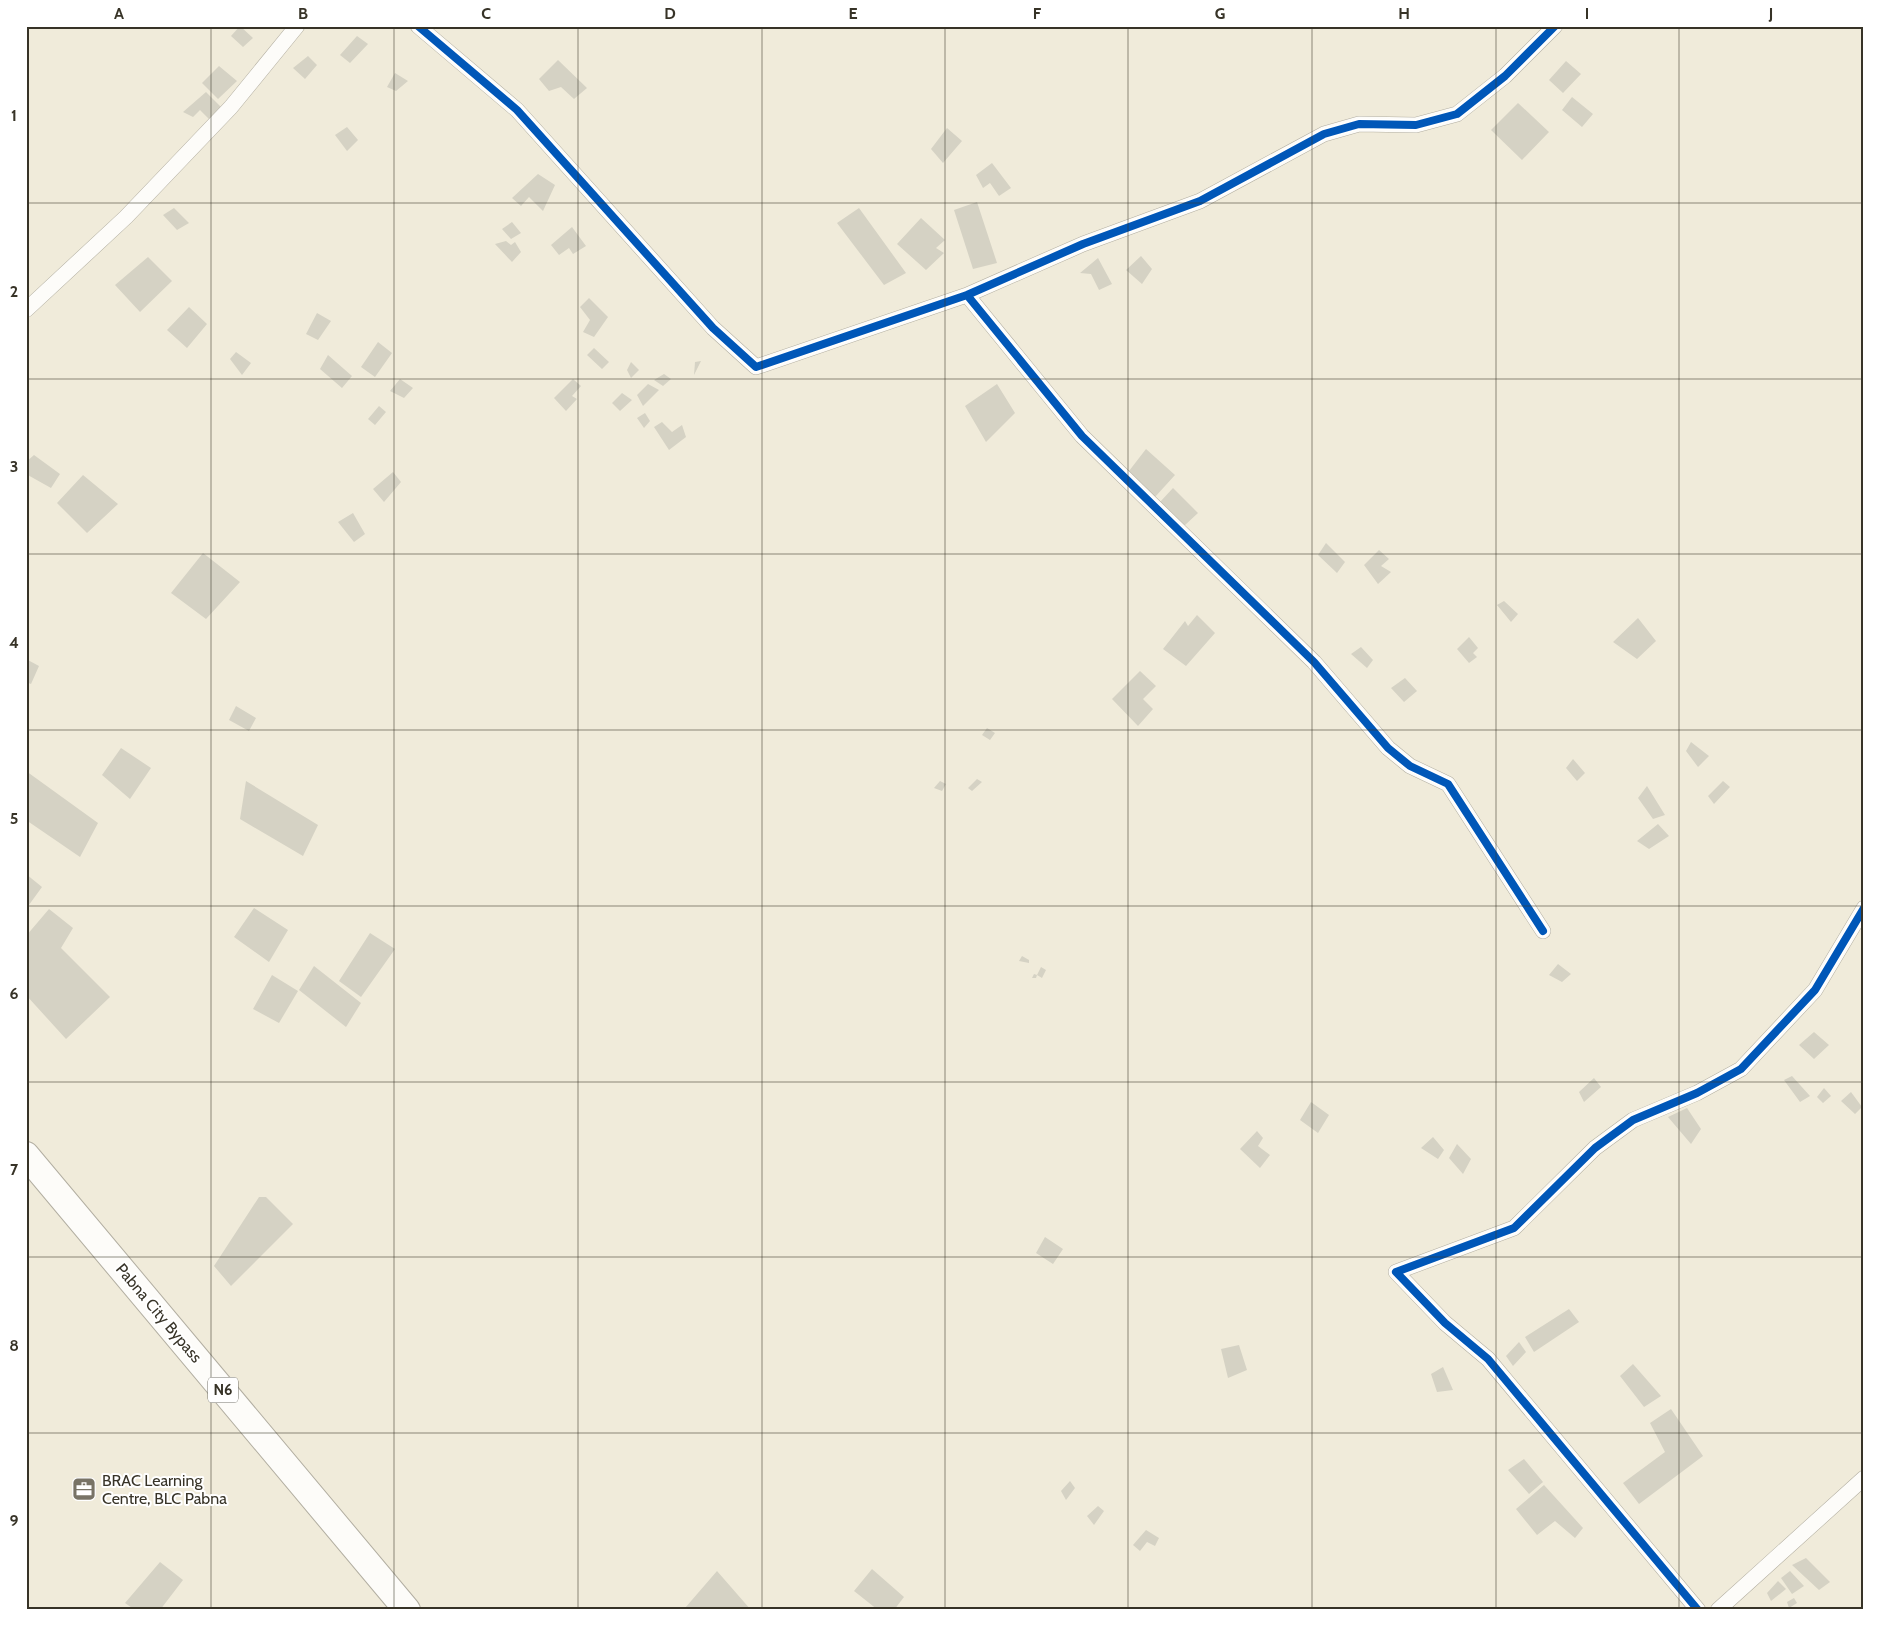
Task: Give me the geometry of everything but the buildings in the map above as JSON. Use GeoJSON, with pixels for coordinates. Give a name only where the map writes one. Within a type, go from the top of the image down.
{"type":"FeatureCollection","features":[{"type":"Feature","properties":{"kind":"highway","name":"Pabna City Bypass"},"geometry":{"type":"LineString","coordinates":[[30,1162],[407,1610]]}},
{"type":"Feature","properties":{"kind":"street"},"geometry":{"type":"LineString","coordinates":[[26,310],[126,217],[224,114],[297,26]]}},
{"type":"Feature","properties":{"kind":"street"},"geometry":{"type":"LineString","coordinates":[[418,26],[517,110],[713,328],[756,367],[967,295],[1083,244],[1200,201],[1324,134],[1359,124],[1416,125],[1457,114],[1505,76],[1555,26]]}},
{"type":"Feature","properties":{"kind":"street"},"geometry":{"type":"LineString","coordinates":[[967,295],[1082,436],[1314,662],[1388,748],[1410,766],[1448,784],[1544,931]]}},
{"type":"Feature","properties":{"kind":"street"},"geometry":{"type":"LineString","coordinates":[[1698,1610],[1488,1359],[1444,1322],[1396,1272],[1514,1228],[1595,1148],[1633,1120],[1697,1094],[1742,1069],[1815,990],[1864,908]]}},
{"type":"Feature","properties":{"kind":"street"},"geometry":{"type":"LineString","coordinates":[[1718,1610],[1864,1478]]}},
{"type":"Feature","properties":{"kind":"cycle path"},"geometry":{"type":"LineString","coordinates":[[418,26],[517,110],[713,328],[756,367],[967,295],[1083,244],[1200,201],[1324,134],[1359,124],[1416,125],[1457,114],[1505,76],[1555,26]]}},
{"type":"Feature","properties":{"kind":"cycle path"},"geometry":{"type":"LineString","coordinates":[[967,295],[1082,436],[1314,662],[1388,748],[1410,766],[1448,784],[1543,931]]}},
{"type":"Feature","properties":{"kind":"cycle path"},"geometry":{"type":"LineString","coordinates":[[1698,1610],[1488,1359],[1445,1323],[1396,1272],[1514,1228],[1595,1148],[1633,1120],[1697,1093],[1741,1069],[1815,990],[1864,908]]}},
{"type":"Feature","properties":{"kind":"place","name":"BRAC Learning Centre, BLC Pabna"},"geometry":{"type":"Point","coordinates":[84,1489]}}]}
